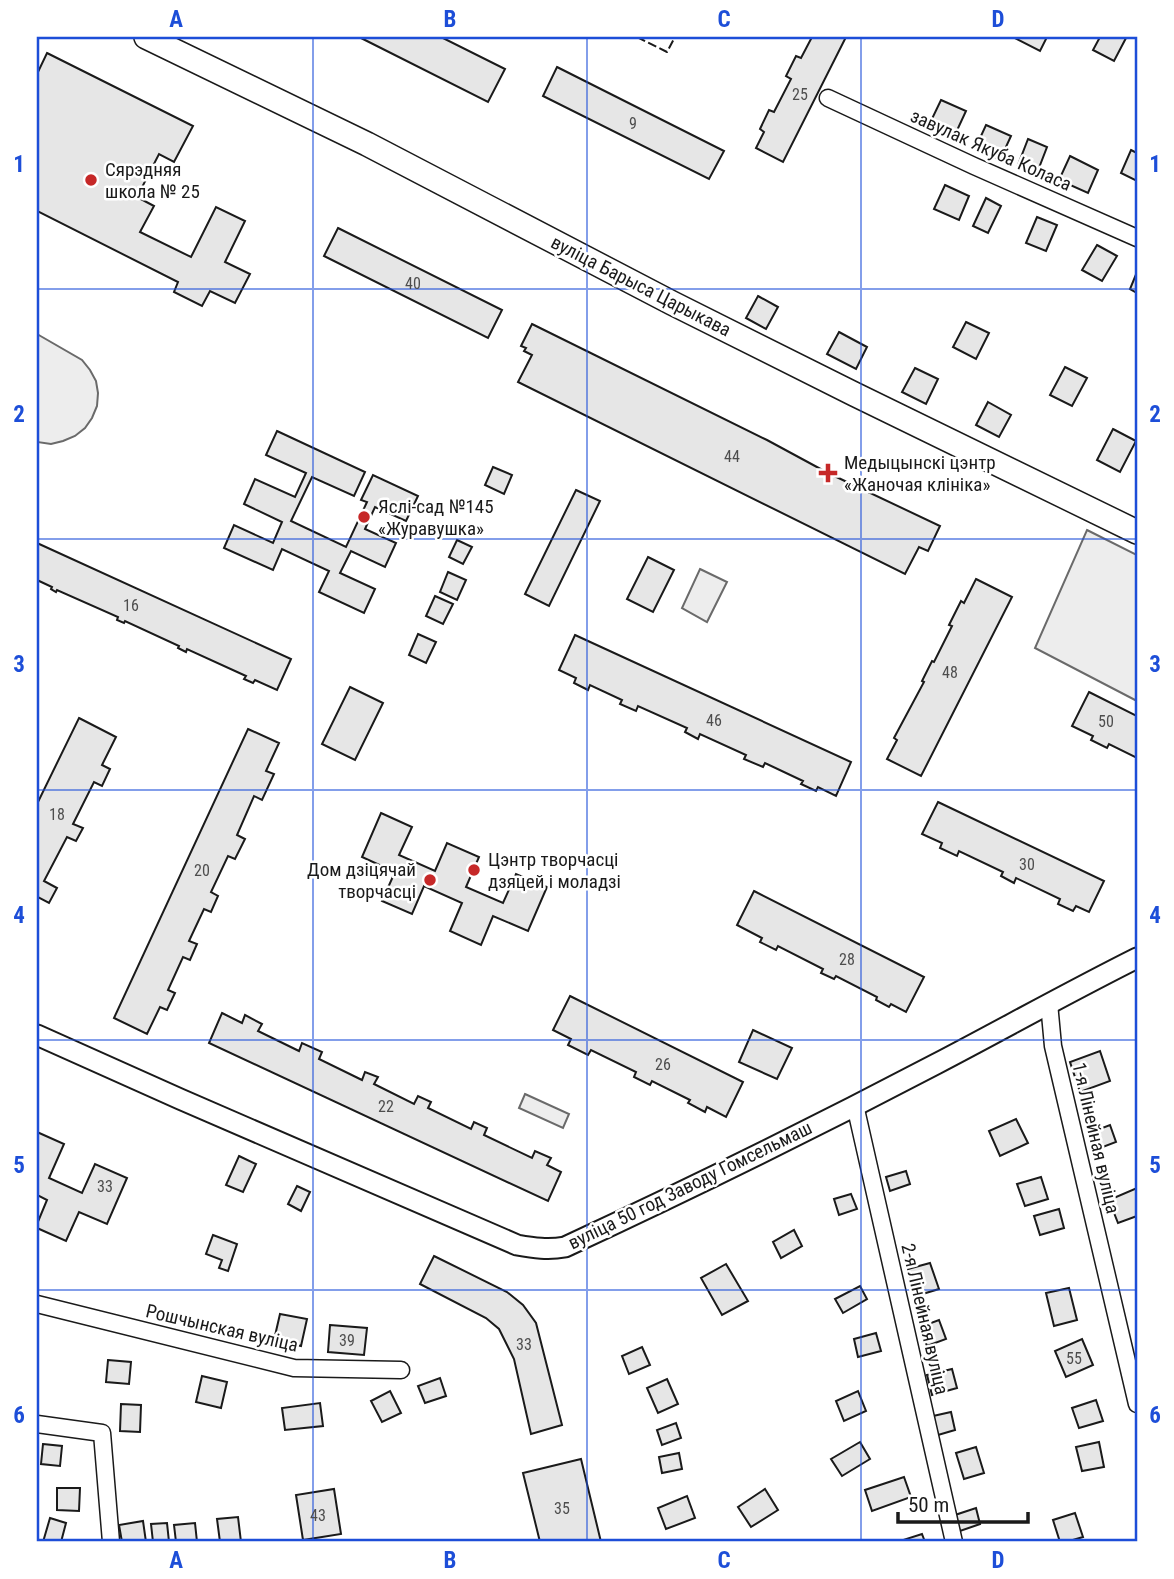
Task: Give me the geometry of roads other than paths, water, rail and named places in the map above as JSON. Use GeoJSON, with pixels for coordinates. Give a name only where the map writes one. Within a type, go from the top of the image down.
{"type":"FeatureCollection","features":[{"type":"Feature","properties":{"kind":"main road","name":"вуліца Барыса Царыкава"},"geometry":{"type":"LineString","coordinates":[[146,37],[367,144],[672,303],[1137,532]]}},
{"type":"Feature","properties":{"kind":"street","name":"завулак Якуба Коласа"},"geometry":{"type":"LineString","coordinates":[[828,98],[1137,238]]}},
{"type":"Feature","properties":{"kind":"street","name":"вуліца 50 год Заводу Гомсельмаш"},"geometry":{"type":"LineString","coordinates":[[37,1035],[517,1245],[538,1249],[565,1247],[685,1192],[1137,958]]}},
{"type":"Feature","properties":{"kind":"street","name":"1-я Лінейная вуліца"},"geometry":{"type":"LineString","coordinates":[[1049,1003],[1053,1046],[1137,1404]]}},
{"type":"Feature","properties":{"kind":"street","name":"2-я Лінейная вуліца"},"geometry":{"type":"LineString","coordinates":[[855,1105],[954,1542]]}},
{"type":"Feature","properties":{"kind":"street","name":"Рошчынская вуліца"},"geometry":{"type":"LineString","coordinates":[[37,1304],[294,1368],[401,1370]]}},
{"type":"Feature","properties":{"kind":"street"},"geometry":{"type":"LineString","coordinates":[[37,1424],[102,1433],[111,1542]]}},
{"type":"Feature","properties":{"kind":"place","name":"Сярэдняя школа № 25"},"geometry":{"type":"Point","coordinates":[91,180]}},
{"type":"Feature","properties":{"kind":"place","name":"Медыцынскі цэнтр «Жаночая клініка»"},"geometry":{"type":"Point","coordinates":[828,473]}},
{"type":"Feature","properties":{"kind":"place","name":"Яслі-сад №145 «Журавушка»"},"geometry":{"type":"Point","coordinates":[364,517]}},
{"type":"Feature","properties":{"kind":"place","name":"Цэнтр творчасці дзяцей і моладзі"},"geometry":{"type":"Point","coordinates":[474,870]}},
{"type":"Feature","properties":{"kind":"place","name":"Дом дзіцячай творчасці"},"geometry":{"type":"Point","coordinates":[430,880]}}]}
